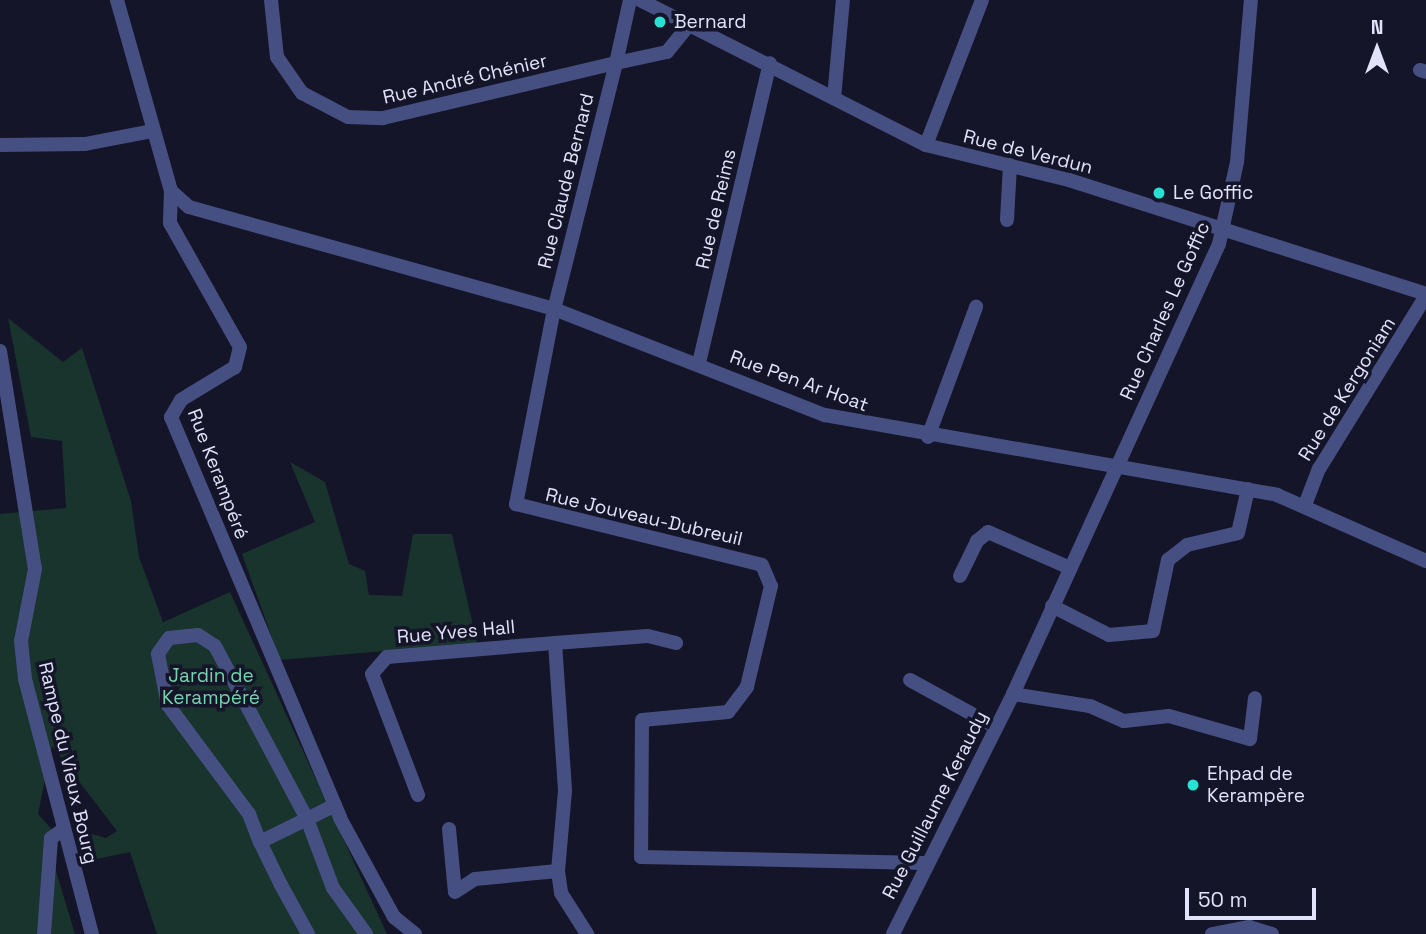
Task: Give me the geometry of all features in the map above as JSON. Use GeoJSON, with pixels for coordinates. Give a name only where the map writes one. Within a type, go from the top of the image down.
{"type":"FeatureCollection","features":[{"type":"Feature","properties":{"kind":"street","name":"Rue Kerampéré"},"geometry":{"type":"LineString","coordinates":[[117,0],[171,191],[170,223],[240,347],[234,367],[181,400],[172,417],[335,805],[394,917],[415,934]]}},
{"type":"Feature","properties":{"kind":"street","name":"Rue André Chénier"},"geometry":{"type":"LineString","coordinates":[[271,0],[277,57],[302,93],[348,117],[383,118],[667,52],[689,25]]}},
{"type":"Feature","properties":{"kind":"street","name":"Rue Claude Bernard"},"geometry":{"type":"LineString","coordinates":[[554,309],[630,0]]}},
{"type":"Feature","properties":{"kind":"street","name":"Rue de Verdun"},"geometry":{"type":"LineString","coordinates":[[640,0],[926,145],[1010,165],[1224,229],[1426,295]]}},
{"type":"Feature","properties":{"kind":"street"},"geometry":{"type":"LineString","coordinates":[[834,98],[844,0]]}},
{"type":"Feature","properties":{"kind":"street"},"geometry":{"type":"LineString","coordinates":[[926,145],[982,0]]}},
{"type":"Feature","properties":{"kind":"street","name":"Rue Charles Le Goffic"},"geometry":{"type":"LineString","coordinates":[[1116,466],[1224,229],[1251,0]]}},
{"type":"Feature","properties":{"kind":"street","name":"Rue de Reims"},"geometry":{"type":"LineString","coordinates":[[699,363],[770,64]]}},
{"type":"Feature","properties":{"kind":"street"},"geometry":{"type":"LineString","coordinates":[[0,145],[85,144],[152,131]]}},
{"type":"Feature","properties":{"kind":"street"},"geometry":{"type":"LineString","coordinates":[[1007,220],[1010,165]]}},
{"type":"Feature","properties":{"kind":"street","name":"Rue Pen Ar Hoat"},"geometry":{"type":"LineString","coordinates":[[171,191],[189,207],[554,309],[699,363],[825,415],[928,437],[1248,489],[1305,505],[1426,561]]}},
{"type":"Feature","properties":{"kind":"street","name":"Rue de Kergoniam"},"geometry":{"type":"LineString","coordinates":[[1305,505],[1319,469],[1426,295]]}},
{"type":"Feature","properties":{"kind":"street"},"geometry":{"type":"LineString","coordinates":[[928,437],[976,307]]}},
{"type":"Feature","properties":{"kind":"street","name":"Rue Jouveau-Dubreuil"},"geometry":{"type":"LineString","coordinates":[[554,309],[516,504],[762,565],[771,586],[747,687],[728,712],[642,720],[641,857],[923,863]]}},
{"type":"Feature","properties":{"kind":"street","name":"Rampe du Vieux Bourg"},"geometry":{"type":"LineString","coordinates":[[0,352],[35,569],[21,641],[25,679],[92,934]]}},
{"type":"Feature","properties":{"kind":"street","name":"Rue Guillaume Keraudy"},"geometry":{"type":"LineString","coordinates":[[894,934],[923,863],[1013,694],[1116,466]]}},
{"type":"Feature","properties":{"kind":"street"},"geometry":{"type":"LineString","coordinates":[[1052,606],[1109,635],[1153,631],[1168,560],[1187,545],[1238,533],[1248,489]]}},
{"type":"Feature","properties":{"kind":"street"},"geometry":{"type":"LineString","coordinates":[[960,576],[977,541],[988,532],[1070,568]]}},
{"type":"Feature","properties":{"kind":"street"},"geometry":{"type":"LineString","coordinates":[[308,934],[260,842],[249,814],[168,705],[158,654],[169,638],[198,635],[215,646],[307,819],[333,888],[366,934]]}},
{"type":"Feature","properties":{"kind":"street","name":"Rue Yves Hall"},"geometry":{"type":"LineString","coordinates":[[418,794],[378,701],[372,674],[387,657],[648,636],[676,643]]}},
{"type":"Feature","properties":{"kind":"street"},"geometry":{"type":"LineString","coordinates":[[555,643],[565,791],[558,871],[561,893],[587,934]]}},
{"type":"Feature","properties":{"kind":"street"},"geometry":{"type":"LineString","coordinates":[[911,680],[996,727]]}},
{"type":"Feature","properties":{"kind":"street"},"geometry":{"type":"LineString","coordinates":[[1013,694],[1090,706],[1124,721],[1169,716],[1250,739],[1255,698]]}},
{"type":"Feature","properties":{"kind":"street"},"geometry":{"type":"LineString","coordinates":[[260,842],[335,805]]}},
{"type":"Feature","properties":{"kind":"street"},"geometry":{"type":"LineString","coordinates":[[449,829],[455,892],[475,879],[558,871]]}},
{"type":"Feature","properties":{"kind":"street"},"geometry":{"type":"LineString","coordinates":[[44,934],[51,838],[63,830]]}},
{"type":"Feature","properties":{"kind":"street"},"geometry":{"type":"LineString","coordinates":[[1212,934],[1249,927],[1272,934]]}},
{"type":"Feature","properties":{"kind":"green space","name":"Jardin de Kerampéré"},"geometry":{"type":"Polygon","coordinates":[[[8,318],[63,362],[82,348],[131,501],[139,557],[163,622],[157,625],[230,592],[387,934],[157,934],[130,852],[87,861],[75,829],[106,838],[117,831],[52,746],[38,814],[55,833],[56,871],[75,934],[0,934],[0,514],[66,508],[62,441],[31,437],[8,318]]]}},
{"type":"Feature","properties":{"kind":"green space"},"geometry":{"type":"Polygon","coordinates":[[[290,462],[325,482],[349,564],[365,571],[369,595],[402,596],[413,534],[452,534],[477,643],[280,660],[242,554],[315,522],[290,462]]]}},
{"type":"Feature","properties":{"kind":"place","name":"Bernard"},"geometry":{"type":"Point","coordinates":[660,22]}},
{"type":"Feature","properties":{"kind":"place","name":"Le Goffic"},"geometry":{"type":"Point","coordinates":[1159,193]}},
{"type":"Feature","properties":{"kind":"place","name":"Ehpad de Kerampère"},"geometry":{"type":"Point","coordinates":[1193,785]}}]}
